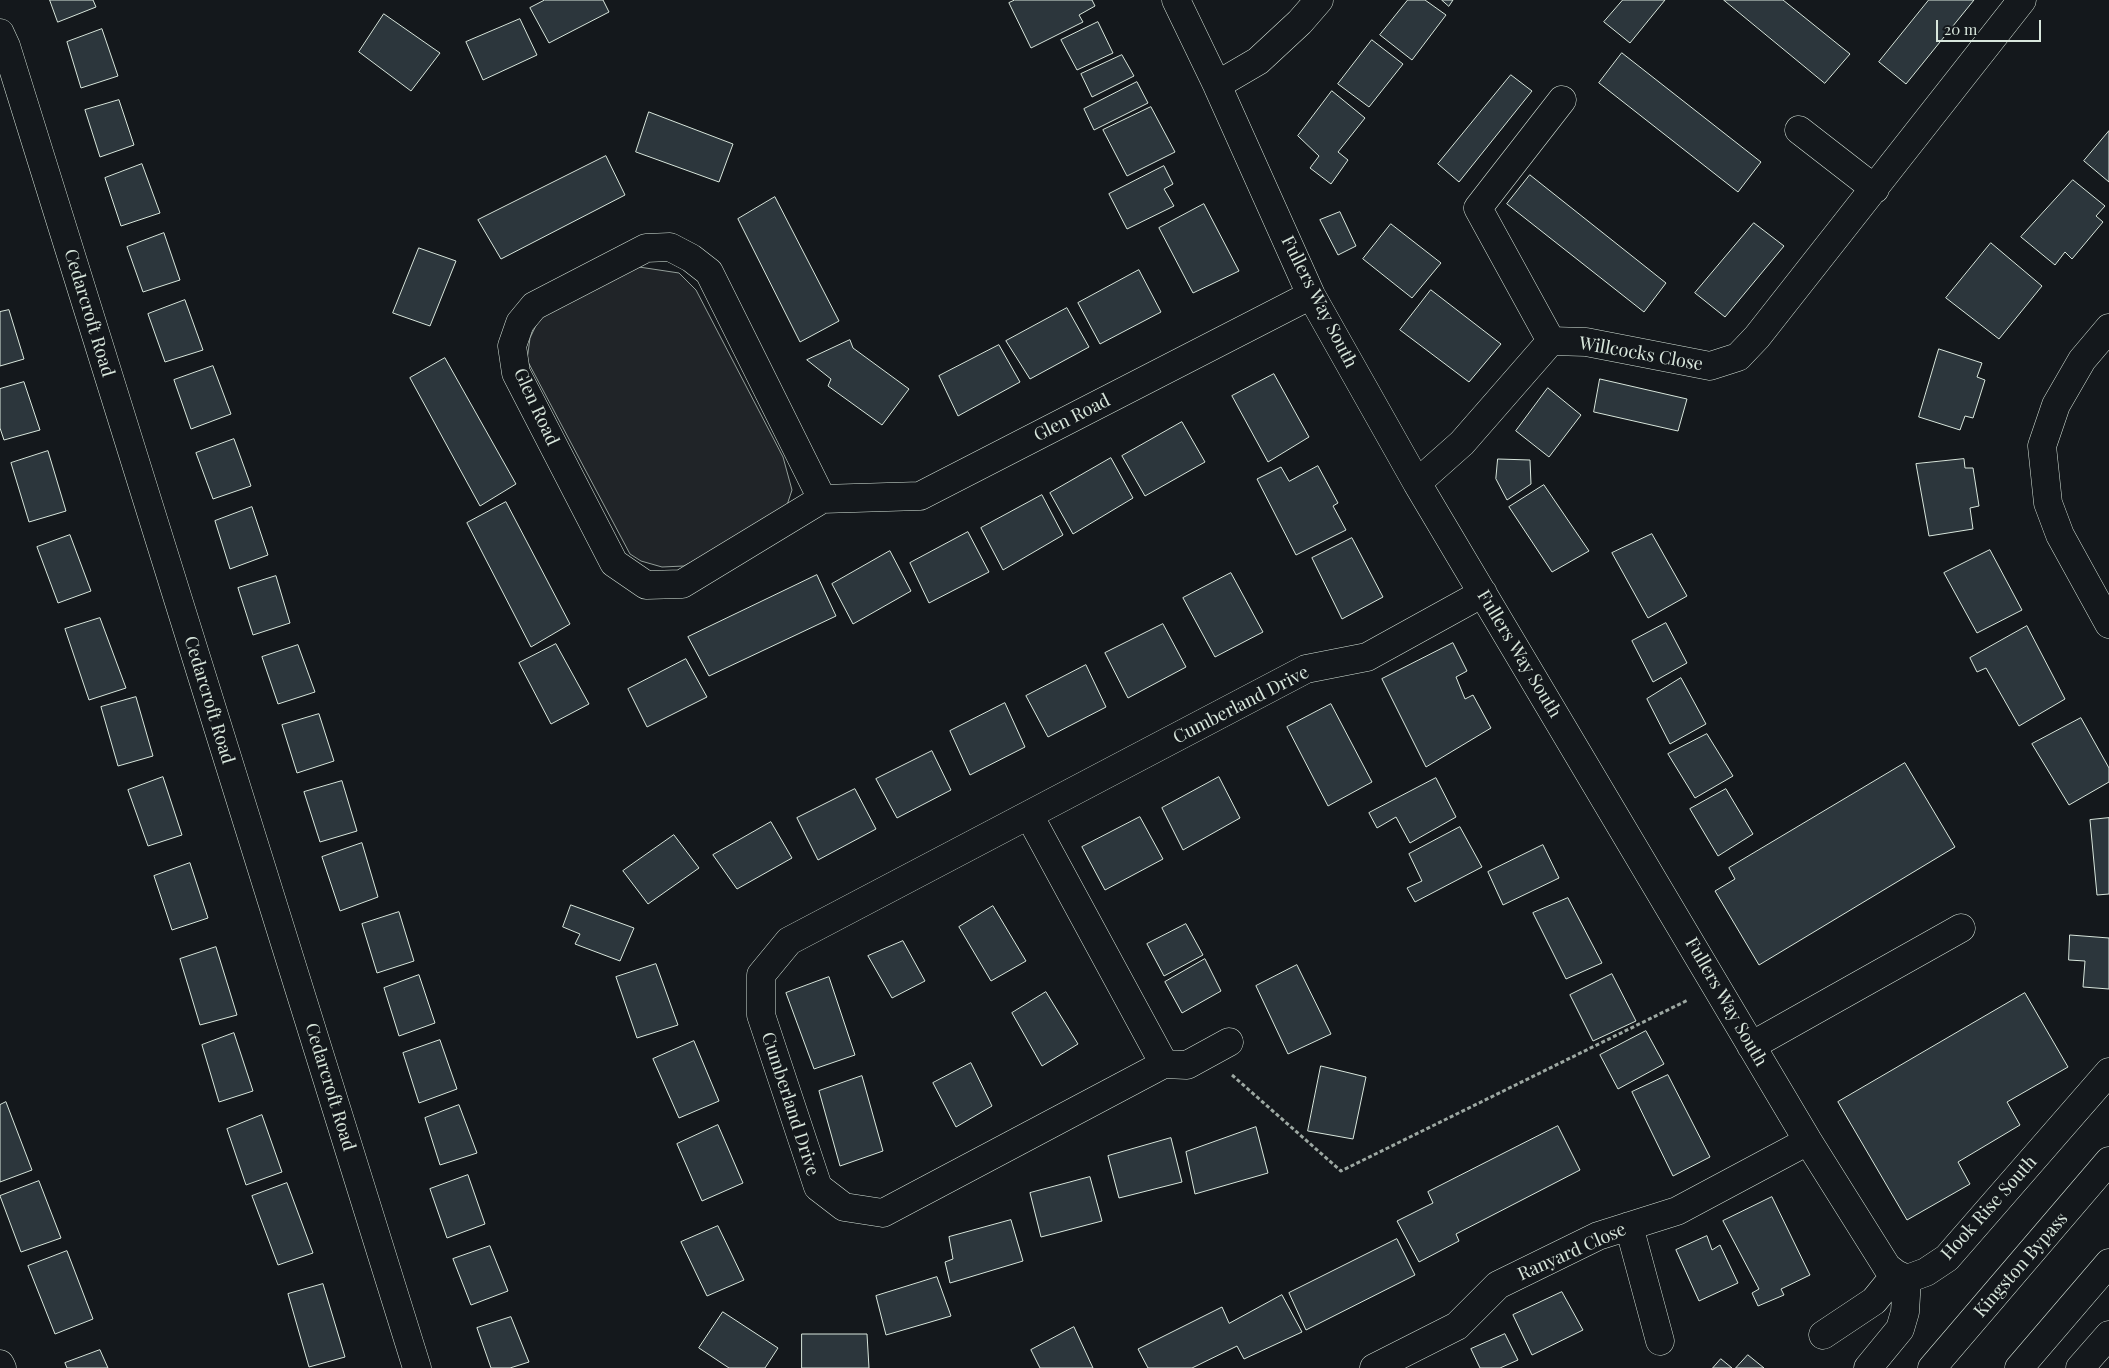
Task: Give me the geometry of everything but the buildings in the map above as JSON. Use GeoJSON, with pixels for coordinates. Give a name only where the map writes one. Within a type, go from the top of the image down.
{"type":"FeatureCollection","features":[{"type":"Feature","properties":{"kind":"main road","name":"Fullers Way South"},"geometry":{"type":"LineString","coordinates":[[1176,0],[1218,85],[1311,295],[1417,483],[1808,1141],[1871,1244],[1887,1267],[1902,1277]]}},
{"type":"Feature","properties":{"kind":"main road"},"geometry":{"type":"LineString","coordinates":[[1218,85],[1258,61],[1300,22],[1319,0]]}},
{"type":"Feature","properties":{"kind":"main road","name":"Willcocks Close"},"geometry":{"type":"LineString","coordinates":[[1551,341],[1586,342],[1710,366],[1738,358],[1757,337],[1875,189],[2022,0]]}},
{"type":"Feature","properties":{"kind":"main road","name":"Cedarcroft Road"},"geometry":{"type":"LineString","coordinates":[[0,32],[6,46],[417,1368]]}},
{"type":"Feature","properties":{"kind":"main road"},"geometry":{"type":"LineString","coordinates":[[1417,483],[1462,443],[1551,341],[1478,208],[1562,100]]}},
{"type":"Feature","properties":{"kind":"main road"},"geometry":{"type":"LineString","coordinates":[[1799,130],[1875,189]]}},
{"type":"Feature","properties":{"kind":"main road","name":"Glen Road"},"geometry":{"type":"LineString","coordinates":[[822,499],[709,272],[691,258],[670,247],[646,248],[534,306],[520,323],[512,346],[516,373],[614,563],[646,585],[682,584],[822,499],[920,496],[1311,295]]}},
{"type":"Feature","properties":{"kind":"main road"},"geometry":{"type":"LineString","coordinates":[[2109,328],[2082,360],[2064,390],[2056,405],[2042,446],[2048,503],[2060,535],[2109,624]]}},
{"type":"Feature","properties":{"kind":"main road","name":"Cumberland Drive"},"geometry":{"type":"LineString","coordinates":[[1218,1048],[1187,1065],[1164,1064],[883,1213],[844,1207],[818,1187],[761,1015],[761,975],[789,941],[1306,669],[1368,657],[1483,594]]}},
{"type":"Feature","properties":{"kind":"main road"},"geometry":{"type":"LineString","coordinates":[[1028,815],[1164,1064]]}},
{"type":"Feature","properties":{"kind":"main road"},"geometry":{"type":"LineString","coordinates":[[1752,1046],[1961,928]]}},
{"type":"Feature","properties":{"kind":"main road","name":"Hook Rise South"},"geometry":{"type":"LineString","coordinates":[[1902,1277],[1926,1272],[1946,1258],[2109,1072]]}},
{"type":"Feature","properties":{"kind":"main road","name":"Ranyard Close"},"geometry":{"type":"LineString","coordinates":[[1374,1368],[1456,1326],[1498,1285],[1598,1236],[1677,1211],[1808,1141]]}},
{"type":"Feature","properties":{"kind":"main road","name":"Kingston Bypass"},"geometry":{"type":"LineString","coordinates":[[1932,1368],[2109,1162]]}},
{"type":"Feature","properties":{"kind":"main road"},"geometry":{"type":"LineString","coordinates":[[1629,1226],[1660,1341]]}},
{"type":"Feature","properties":{"kind":"main road"},"geometry":{"type":"LineString","coordinates":[[2019,1368],[2109,1262]]}},
{"type":"Feature","properties":{"kind":"main road"},"geometry":{"type":"LineString","coordinates":[[1823,1335],[1874,1301],[1902,1277]]}},
{"type":"Feature","properties":{"kind":"main road"},"geometry":{"type":"LineString","coordinates":[[1868,1368],[1900,1329],[1905,1312],[1902,1277]]}},
{"type":"Feature","properties":{"kind":"main road"},"geometry":{"type":"LineString","coordinates":[[2080,1368],[2109,1335]]}},
{"type":"Feature","properties":{"kind":"main road"},"geometry":{"type":"LineString","coordinates":[[0,1364],[2,1368]]}},
{"type":"Feature","properties":{"kind":"path"},"geometry":{"type":"LineString","coordinates":[[1218,1048],[1341,1171],[1716,986]]}},
{"type":"Feature","properties":{"kind":"shaded area"},"geometry":{"type":"Polygon","coordinates":[[[639,267],[679,273],[696,290],[783,457],[792,490],[787,505],[769,520],[684,566],[662,567],[641,561],[630,554],[527,360],[530,338],[540,317],[639,267]]]}}]}
